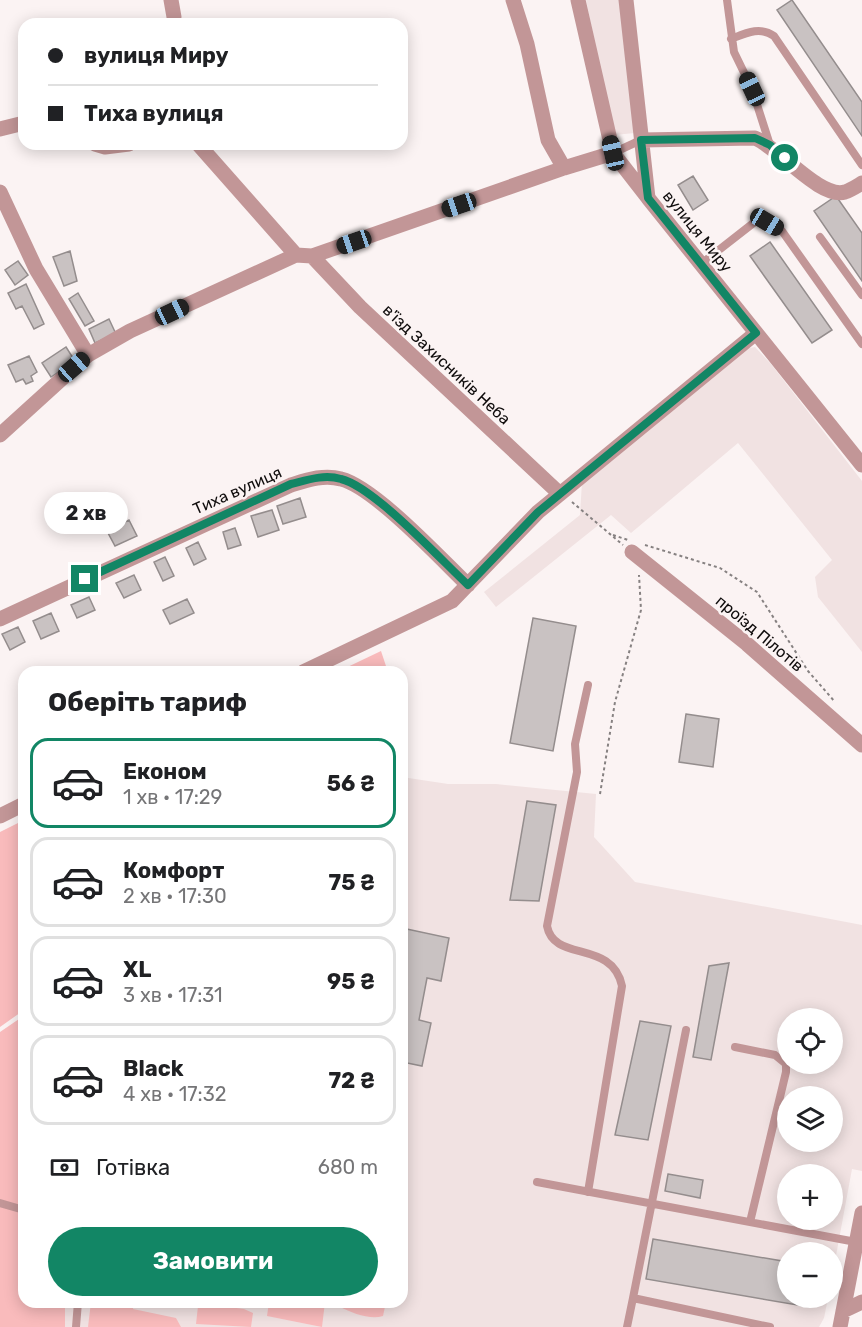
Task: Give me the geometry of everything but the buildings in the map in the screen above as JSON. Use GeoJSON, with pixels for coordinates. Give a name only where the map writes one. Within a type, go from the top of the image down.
{"type":"FeatureCollection","features":[{"type":"Feature","properties":{"kind":"street"},"geometry":{"type":"LineString","coordinates":[[171,0],[174,17]]}},
{"type":"Feature","properties":{"kind":"street"},"geometry":{"type":"LineString","coordinates":[[513,0],[527,45],[548,140],[564,168]]}},
{"type":"Feature","properties":{"kind":"street"},"geometry":{"type":"LineString","coordinates":[[578,0],[613,153],[648,198]]}},
{"type":"Feature","properties":{"kind":"street","name":"вулиця Миру"},"geometry":{"type":"LineString","coordinates":[[626,0],[648,198],[756,333],[859,455]]}},
{"type":"Feature","properties":{"kind":"street"},"geometry":{"type":"LineString","coordinates":[[0,129],[18,124]]}},
{"type":"Feature","properties":{"kind":"street"},"geometry":{"type":"LineString","coordinates":[[641,140],[755,138],[770,145],[822,189],[833,193],[845,192],[862,183]]}},
{"type":"Feature","properties":{"kind":"street"},"geometry":{"type":"LineString","coordinates":[[203,150],[296,255]]}},
{"type":"Feature","properties":{"kind":"street"},"geometry":{"type":"LineString","coordinates":[[0,435],[88,355],[130,331],[296,255],[312,256],[613,153]]}},
{"type":"Feature","properties":{"kind":"street"},"geometry":{"type":"LineString","coordinates":[[0,192],[36,269],[88,355]]}},
{"type":"Feature","properties":{"kind":"street","name":"в'їзд Захисників Неба"},"geometry":{"type":"LineString","coordinates":[[312,256],[360,307],[560,494]]}},
{"type":"Feature","properties":{"kind":"street"},"geometry":{"type":"LineString","coordinates":[[316,666],[452,601],[538,512],[756,333]]}},
{"type":"Feature","properties":{"kind":"street","name":"Тиха вулиця"},"geometry":{"type":"LineString","coordinates":[[0,619],[291,484],[316,477],[341,478],[366,490],[468,585]]}},
{"type":"Feature","properties":{"kind":"street","name":"проїзд Пілотів"},"geometry":{"type":"LineString","coordinates":[[636,546],[862,745]]}},
{"type":"Feature","properties":{"kind":"street"},"geometry":{"type":"LineString","coordinates":[[0,816],[18,807]]}},
{"type":"Feature","properties":{"kind":"street"},"geometry":{"type":"LineString","coordinates":[[840,1327],[858,1246],[862,1213]]}},
{"type":"Feature","properties":{"kind":"street"},"geometry":{"type":"LineString","coordinates":[[843,1311],[862,1302]]}},
{"type":"Feature","properties":{"kind":"lane"},"geometry":{"type":"LineString","coordinates":[[727,0],[731,39],[770,145]]}},
{"type":"Feature","properties":{"kind":"lane"},"geometry":{"type":"LineString","coordinates":[[731,39],[753,30],[760,30],[774,36],[862,165]]}},
{"type":"Feature","properties":{"kind":"lane"},"geometry":{"type":"LineString","coordinates":[[613,153],[641,140]]}},
{"type":"Feature","properties":{"kind":"lane"},"geometry":{"type":"LineString","coordinates":[[701,264],[756,221],[767,222],[782,231],[862,344]]}},
{"type":"Feature","properties":{"kind":"lane"},"geometry":{"type":"LineString","coordinates":[[820,237],[862,295]]}},
{"type":"Feature","properties":{"kind":"lane"},"geometry":{"type":"LineString","coordinates":[[588,685],[575,744],[577,772],[547,926],[549,935],[556,942],[611,963],[619,972],[622,986],[588,1192]]}},
{"type":"Feature","properties":{"kind":"lane"},"geometry":{"type":"LineString","coordinates":[[627,1327],[686,1030]]}},
{"type":"Feature","properties":{"kind":"lane"},"geometry":{"type":"LineString","coordinates":[[735,1047],[775,1055],[786,1064],[750,1222]]}},
{"type":"Feature","properties":{"kind":"lane"},"geometry":{"type":"LineString","coordinates":[[537,1182],[750,1222],[858,1246]]}},
{"type":"Feature","properties":{"kind":"lane"},"geometry":{"type":"LineString","coordinates":[[0,1203],[18,1208]]}},
{"type":"Feature","properties":{"kind":"lane"},"geometry":{"type":"LineString","coordinates":[[633,1298],[770,1327]]}},
{"type":"Feature","properties":{"kind":"lane"},"geometry":{"type":"LineString","coordinates":[[76,1327],[78,1308]]}},
{"type":"Feature","properties":{"kind":"path"},"geometry":{"type":"LineString","coordinates":[[560,494],[610,534],[636,546],[720,568],[757,592],[808,671],[838,705]]}},
{"type":"Feature","properties":{"kind":"path"},"geometry":{"type":"LineString","coordinates":[[610,534],[636,546]]}},
{"type":"Feature","properties":{"kind":"path"},"geometry":{"type":"LineString","coordinates":[[600,794],[615,702],[641,610],[639,574]]}},
{"type":"Feature","properties":{"kind":"shaded area"},"geometry":{"type":"Polygon","coordinates":[[[586,0],[619,0],[635,133],[614,135],[586,0]]]}},
{"type":"Feature","properties":{"kind":"shaded area"},"geometry":{"type":"Polygon","coordinates":[[[755,347],[771,364],[862,481],[862,652],[818,597],[815,577],[832,560],[738,443],[631,533],[611,515],[496,607],[484,592],[580,515],[582,482],[744,349],[755,347]]]}},
{"type":"Feature","properties":{"kind":"shaded area"},"geometry":{"type":"Polygon","coordinates":[[[381,651],[386,666],[350,666],[381,651]]]}},
{"type":"Feature","properties":{"kind":"shaded area"},"geometry":{"type":"Polygon","coordinates":[[[408,778],[448,784],[496,784],[596,794],[594,837],[635,882],[862,925],[862,1171],[852,1169],[843,1218],[843,1164],[777,1164],[777,1230],[841,1230],[839,1242],[777,1242],[777,1308],[826,1308],[819,1327],[0,1327],[0,1033],[18,1020],[18,1308],[408,1308],[408,778]]]}},
{"type":"Feature","properties":{"kind":"shaded area"},"geometry":{"type":"Polygon","coordinates":[[[18,823],[18,1014],[0,1027],[0,832],[18,823]]]}},
{"type":"Feature","properties":{"kind":"shaded area"},"geometry":{"type":"Polygon","coordinates":[[[18,1020],[18,1308],[65,1308],[65,1327],[0,1327],[0,1032],[18,1020]]]}},
{"type":"Feature","properties":{"kind":"shaded area"},"geometry":{"type":"Polygon","coordinates":[[[90,1308],[133,1308],[176,1318],[181,1327],[88,1327],[90,1308]]]}},
{"type":"Feature","properties":{"kind":"shaded area"},"geometry":{"type":"Polygon","coordinates":[[[198,1308],[237,1308],[253,1313],[251,1327],[196,1324],[198,1308]]]}},
{"type":"Feature","properties":{"kind":"shaded area"},"geometry":{"type":"Polygon","coordinates":[[[268,1308],[324,1308],[322,1327],[267,1316],[268,1308]]]}},
{"type":"Feature","properties":{"kind":"shaded area"},"geometry":{"type":"Polygon","coordinates":[[[342,1308],[385,1308],[383,1316],[355,1314],[342,1308]]]}},
{"type":"Feature","properties":{"kind":"route"},"geometry":{"type":"LineString","coordinates":[[85,579],[291,484],[316,477],[341,478],[366,490],[468,585],[538,512],[756,333],[648,198],[641,140],[755,138],[770,145],[785,158]]}}]}
